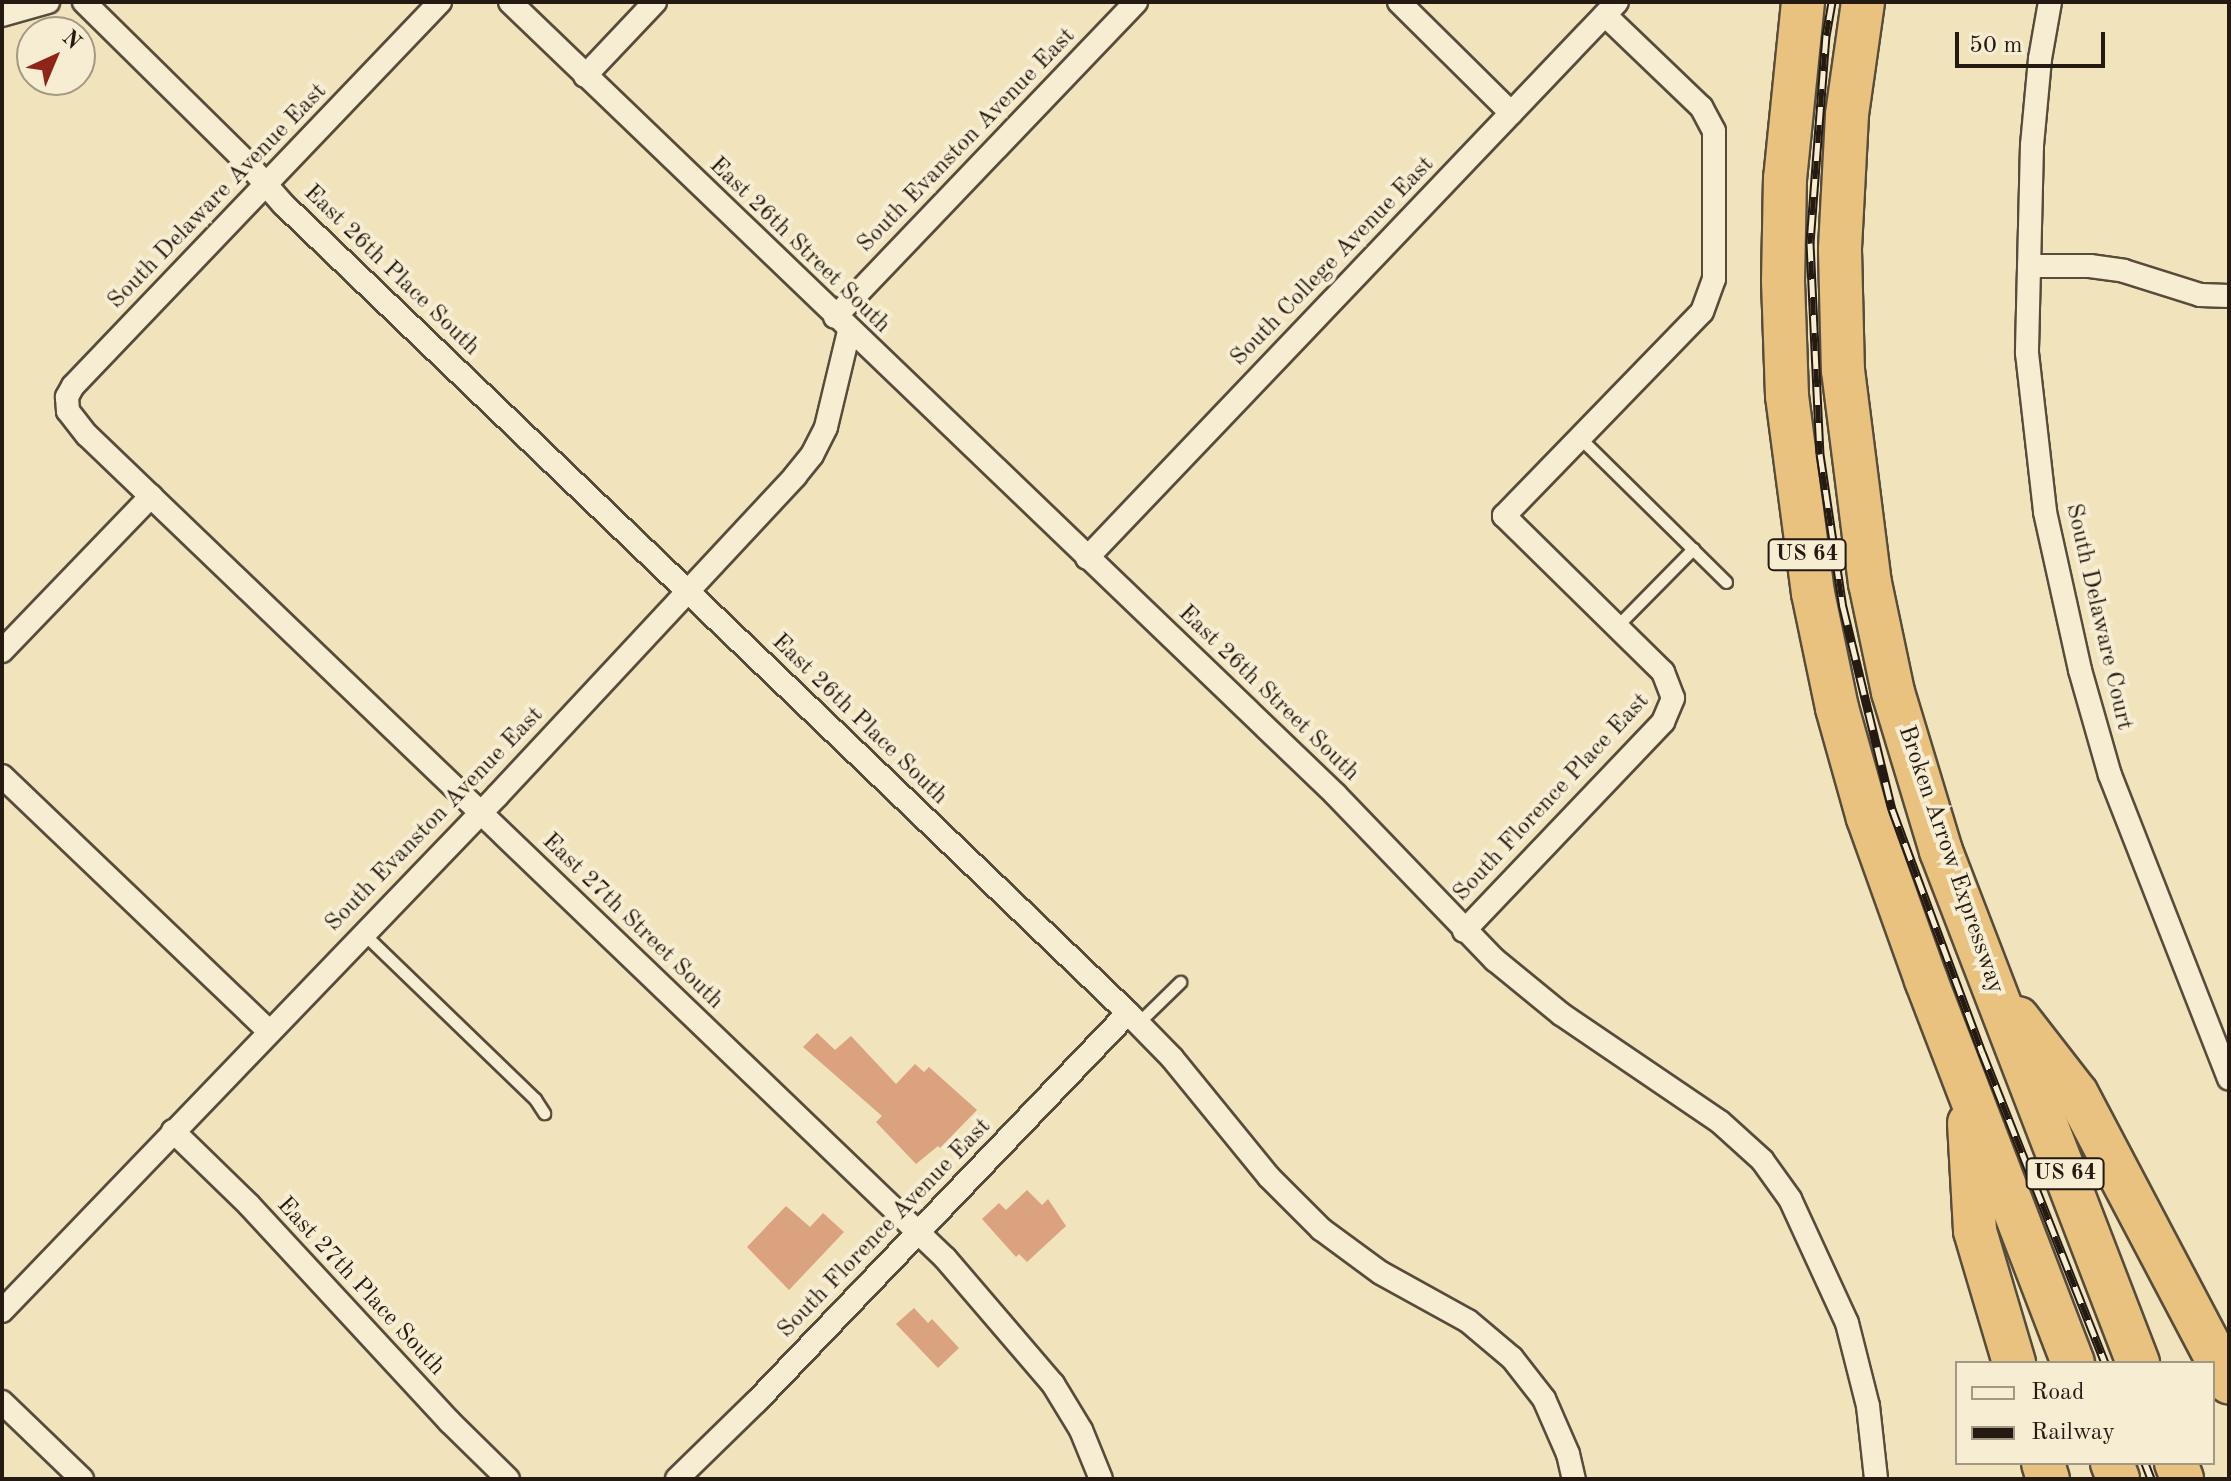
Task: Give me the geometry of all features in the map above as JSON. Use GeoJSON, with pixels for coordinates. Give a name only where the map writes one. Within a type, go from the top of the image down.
{"type":"FeatureCollection","features":[{"type":"Feature","properties":{"kind":"highway","name":"US 64"},"geometry":{"type":"LineString","coordinates":[[1803,2],[1786,164],[1783,281],[1787,396],[1813,593],[1837,708],[1868,818],[2072,1361]]}},
{"type":"Feature","properties":{"kind":"highway","name":"Broken Arrow Expressway"},"geometry":{"type":"LineString","coordinates":[[1863,2],[1847,115],[1840,250],[1843,370],[1853,474],[1870,583],[1893,692],[1941,851],[2137,1361]]}},
{"type":"Feature","properties":{"kind":"highway"},"geometry":{"type":"LineString","coordinates":[[1992,986],[2077,1094],[2229,1382]]}},
{"type":"Feature","properties":{"kind":"highway"},"geometry":{"type":"LineString","coordinates":[[1967,1086],[1975,1231],[2013,1361]]}},
{"type":"Feature","properties":{"kind":"street"},"geometry":{"type":"LineString","coordinates":[[2,15],[48,2]]}},
{"type":"Feature","properties":{"kind":"street","name":"East 26th Place South"},"geometry":{"type":"LineString","coordinates":[[84,2],[266,185],[1133,1018],[1172,1058],[1269,1177],[1321,1229],[1381,1273],[1468,1321],[1512,1358],[1544,1399],[1568,1454],[1574,1479]]}},
{"type":"Feature","properties":{"kind":"street","name":"South Delaware Avenue East"},"geometry":{"type":"LineString","coordinates":[[87,435],[68,411],[67,397],[73,386],[440,2]]}},
{"type":"Feature","properties":{"kind":"street","name":"East 26th Street South"},"geometry":{"type":"LineString","coordinates":[[510,2],[1363,821],[1464,931],[1561,1014],[1720,1122],[1776,1177],[1802,1222],[1847,1323],[1868,1406],[1876,1479]]}},
{"type":"Feature","properties":{"kind":"street"},"geometry":{"type":"LineString","coordinates":[[585,76],[655,2]]}},
{"type":"Feature","properties":{"kind":"street","name":"South Evanston Avenue East"},"geometry":{"type":"LineString","coordinates":[[2,1311],[480,813],[812,455],[837,394],[842,324],[1136,2]]}},
{"type":"Feature","properties":{"kind":"street"},"geometry":{"type":"LineString","coordinates":[[1399,2],[1511,113]]}},
{"type":"Feature","properties":{"kind":"street","name":"South Delaware Court"},"geometry":{"type":"LineString","coordinates":[[2050,2],[2040,59],[2032,145],[2027,353],[2045,512],[2065,609],[2110,775],[2229,1079]]}},
{"type":"Feature","properties":{"kind":"street"},"geometry":{"type":"LineString","coordinates":[[1611,8],[1701,107],[1714,131],[1714,279],[1710,299],[1702,312],[1504,516],[1616,627]]}},
{"type":"Feature","properties":{"kind":"street","name":"South College Avenue East"},"geometry":{"type":"LineString","coordinates":[[1087,558],[1611,8]]}},
{"type":"Feature","properties":{"kind":"street"},"geometry":{"type":"LineString","coordinates":[[2029,266],[2090,266],[2124,271],[2200,295],[2229,296]]}},
{"type":"Feature","properties":{"kind":"street","name":"East 27th Street South"},"geometry":{"type":"LineString","coordinates":[[87,435],[918,1232],[1004,1323],[1053,1384],[1081,1430],[1101,1479]]}},
{"type":"Feature","properties":{"kind":"street"},"geometry":{"type":"LineString","coordinates":[[2,651],[151,496]]}},
{"type":"Feature","properties":{"kind":"street","name":"South Florence Place East"},"geometry":{"type":"LineString","coordinates":[[1464,931],[1663,722],[1673,698],[1663,672],[1616,627]]}},
{"type":"Feature","properties":{"kind":"street"},"geometry":{"type":"LineString","coordinates":[[2,776],[269,1031]]}},
{"type":"Feature","properties":{"kind":"street","name":"South Florence Avenue East"},"geometry":{"type":"LineString","coordinates":[[677,1479],[1133,1018]]}},
{"type":"Feature","properties":{"kind":"street","name":"East 27th Place South"},"geometry":{"type":"LineString","coordinates":[[173,1131],[249,1205],[450,1422],[508,1479]]}},
{"type":"Feature","properties":{"kind":"street"},"geometry":{"type":"LineString","coordinates":[[2,1402],[82,1479]]}},
{"type":"Feature","properties":{"kind":"lane"},"geometry":{"type":"LineString","coordinates":[[1580,438],[1726,582]]}},
{"type":"Feature","properties":{"kind":"lane"},"geometry":{"type":"LineString","coordinates":[[1616,627],[1693,549]]}},
{"type":"Feature","properties":{"kind":"lane"},"geometry":{"type":"LineString","coordinates":[[363,934],[535,1099],[544,1113]]}},
{"type":"Feature","properties":{"kind":"lane"},"geometry":{"type":"LineString","coordinates":[[1133,1018],[1180,982]]}},
{"type":"Feature","properties":{"kind":"building"},"geometry":{"type":"Polygon","coordinates":[[[817,1033],[835,1050],[851,1036],[896,1084],[915,1064],[924,1072],[929,1067],[977,1110],[940,1148],[938,1146],[916,1164],[876,1122],[882,1116],[803,1047],[817,1033]]]}},
{"type":"Feature","properties":{"kind":"building"},"geometry":{"type":"Polygon","coordinates":[[[1027,1190],[1042,1205],[1048,1199],[1066,1226],[1027,1262],[1019,1254],[1016,1257],[982,1219],[999,1203],[1006,1210],[1027,1190]]]}},
{"type":"Feature","properties":{"kind":"building"},"geometry":{"type":"Polygon","coordinates":[[[786,1206],[810,1227],[823,1213],[844,1232],[789,1290],[747,1247],[786,1206]]]}},
{"type":"Feature","properties":{"kind":"building"},"geometry":{"type":"Polygon","coordinates":[[[914,1308],[928,1323],[932,1319],[959,1348],[938,1368],[896,1324],[914,1308]]]}},
{"type":"Feature","properties":{"kind":"railway"},"geometry":{"type":"LineString","coordinates":[[1832,2],[1826,35],[1810,243],[1820,454],[1843,607],[1892,809],[1982,1052],[2104,1361]]}},
{"type":"Feature","properties":{"kind":"railway"},"geometry":{"type":"LineString","coordinates":[[2146,1465],[2151,1479]]}}]}
